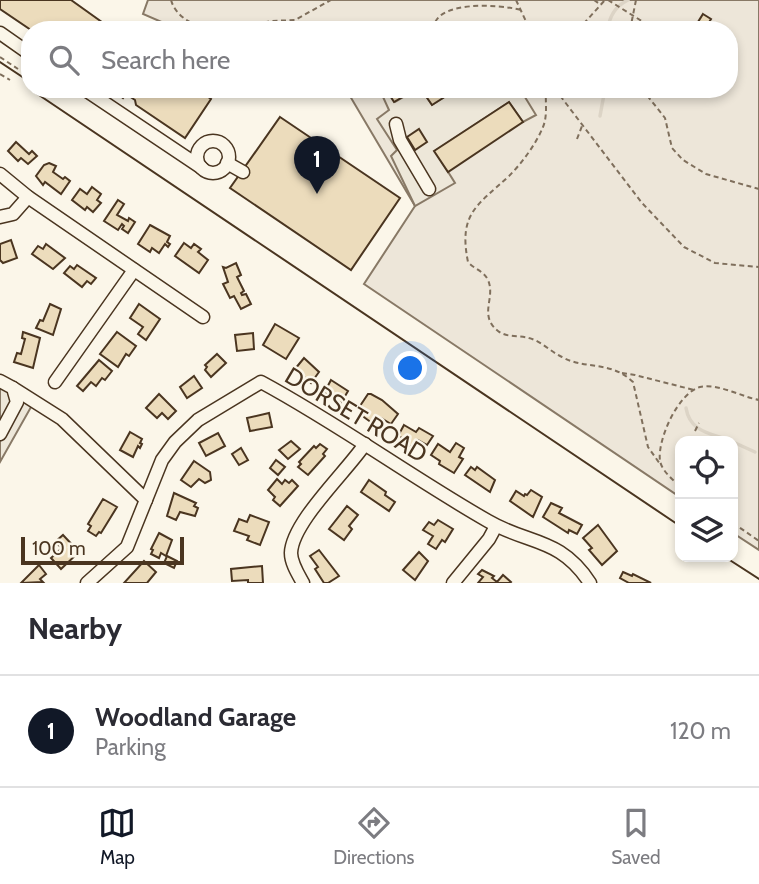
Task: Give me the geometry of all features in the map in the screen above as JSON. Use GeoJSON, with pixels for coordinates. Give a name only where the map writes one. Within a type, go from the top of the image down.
{"type":"FeatureCollection","features":[{"type":"Feature","properties":{"kind":"street"},"geometry":{"type":"LineString","coordinates":[[0,33],[21,48]]}},
{"type":"Feature","properties":{"kind":"street"},"geometry":{"type":"LineString","coordinates":[[97,98],[202,168],[215,173],[222,170],[227,163],[229,157],[225,146],[218,142],[202,146],[198,153],[202,168]]}},
{"type":"Feature","properties":{"kind":"street"},"geometry":{"type":"LineString","coordinates":[[396,124],[400,140],[429,189]]}},
{"type":"Feature","properties":{"kind":"street"},"geometry":{"type":"LineString","coordinates":[[227,163],[243,173]]}},
{"type":"Feature","properties":{"kind":"street"},"geometry":{"type":"LineString","coordinates":[[0,174],[28,197],[203,317]]}},
{"type":"Feature","properties":{"kind":"street"},"geometry":{"type":"LineString","coordinates":[[0,217],[13,214],[28,197]]}},
{"type":"Feature","properties":{"kind":"street"},"geometry":{"type":"LineString","coordinates":[[55,383],[134,270]]}},
{"type":"Feature","properties":{"kind":"street"},"geometry":{"type":"LineString","coordinates":[[0,381],[62,419],[146,500]]}},
{"type":"Feature","properties":{"kind":"street","name":"DORSET ROAD"},"geometry":{"type":"LineString","coordinates":[[95,580],[127,547],[162,460],[180,436],[207,415],[261,383],[317,413],[496,526],[555,548],[576,565],[590,583]]}},
{"type":"Feature","properties":{"kind":"street"},"geometry":{"type":"LineString","coordinates":[[0,434],[17,402],[13,388]]}},
{"type":"Feature","properties":{"kind":"street"},"geometry":{"type":"LineString","coordinates":[[303,583],[291,556],[296,537],[310,513],[365,444]]}},
{"type":"Feature","properties":{"kind":"street"},"geometry":{"type":"LineString","coordinates":[[453,583],[489,539],[496,526]]}},
{"type":"Feature","properties":{"kind":"path"},"geometry":{"type":"LineString","coordinates":[[171,0],[179,15],[190,21]]}},
{"type":"Feature","properties":{"kind":"path"},"geometry":{"type":"LineString","coordinates":[[271,21],[295,20],[331,0]]}},
{"type":"Feature","properties":{"kind":"path"},"geometry":{"type":"LineString","coordinates":[[516,0],[526,21]]}},
{"type":"Feature","properties":{"kind":"path"},"geometry":{"type":"LineString","coordinates":[[594,0],[601,5]]}},
{"type":"Feature","properties":{"kind":"path"},"geometry":{"type":"LineString","coordinates":[[586,21],[607,0],[641,21]]}},
{"type":"Feature","properties":{"kind":"path"},"geometry":{"type":"LineString","coordinates":[[632,21],[636,0]]}},
{"type":"Feature","properties":{"kind":"path"},"geometry":{"type":"LineString","coordinates":[[435,21],[438,14],[455,6],[521,10]]}},
{"type":"Feature","properties":{"kind":"path"},"geometry":{"type":"LineString","coordinates":[[0,57],[18,69]]}},
{"type":"Feature","properties":{"kind":"path"},"geometry":{"type":"LineString","coordinates":[[0,74],[10,80]]}},
{"type":"Feature","properties":{"kind":"path"},"geometry":{"type":"LineString","coordinates":[[545,98],[544,123],[533,145],[512,173],[484,198],[468,221],[465,236],[468,262],[487,280],[488,316],[498,331],[505,335],[532,339],[562,358],[694,390],[708,387],[759,400]]}},
{"type":"Feature","properties":{"kind":"path"},"geometry":{"type":"LineString","coordinates":[[562,98],[642,203],[684,247],[715,263],[759,267]]}},
{"type":"Feature","properties":{"kind":"path"},"geometry":{"type":"LineString","coordinates":[[649,98],[666,118],[672,148],[683,160],[706,174],[759,189]]}},
{"type":"Feature","properties":{"kind":"path"},"geometry":{"type":"LineString","coordinates":[[577,139],[582,125]]}},
{"type":"Feature","properties":{"kind":"path"},"geometry":{"type":"LineString","coordinates":[[621,373],[636,388],[648,447],[675,480]]}},
{"type":"Feature","properties":{"kind":"path"},"geometry":{"type":"LineString","coordinates":[[660,464],[667,426],[684,399],[694,390]]}},
{"type":"Feature","properties":{"kind":"path"},"geometry":{"type":"LineString","coordinates":[[695,431],[699,423]]}},
{"type":"Feature","properties":{"kind":"path"},"geometry":{"type":"LineString","coordinates":[[738,526],[759,541]]}},
{"type":"Feature","properties":{"kind":"shaded area"},"geometry":{"type":"Polygon","coordinates":[[[148,0],[759,0],[759,550],[738,536],[738,436],[675,436],[675,494],[364,284],[415,206],[351,98],[738,98],[738,21],[159,21],[143,14],[148,0]]]}},
{"type":"Feature","properties":{"kind":"shaded area"},"geometry":{"type":"Polygon","coordinates":[[[383,98],[392,98],[395,102],[402,98],[427,98],[432,105],[443,98],[526,98],[536,115],[523,122],[509,102],[435,151],[455,183],[415,206],[391,156],[397,150],[377,119],[389,110],[383,98]]]}},
{"type":"Feature","properties":{"kind":"shaded area"},"geometry":{"type":"Polygon","coordinates":[[[0,382],[35,400],[0,462],[0,382]]]}},
{"type":"Feature","properties":{"kind":"building"},"geometry":{"type":"Polygon","coordinates":[[[0,0],[71,0],[100,21],[21,21],[21,23],[0,9],[0,0]]]}},
{"type":"Feature","properties":{"kind":"building"},"geometry":{"type":"Polygon","coordinates":[[[703,14],[711,19],[710,21],[699,21],[703,14]]]}},
{"type":"Feature","properties":{"kind":"building"},"geometry":{"type":"Polygon","coordinates":[[[132,98],[211,99],[185,138],[136,105],[132,98]]]}},
{"type":"Feature","properties":{"kind":"building"},"geometry":{"type":"Polygon","coordinates":[[[427,98],[443,98],[432,105],[427,98]]]}},
{"type":"Feature","properties":{"kind":"building"},"geometry":{"type":"Polygon","coordinates":[[[509,102],[523,122],[448,172],[434,151],[509,102]]]}},
{"type":"Feature","properties":{"kind":"building"},"geometry":{"type":"Polygon","coordinates":[[[280,117],[400,198],[351,270],[230,188],[280,117]]]}},
{"type":"Feature","properties":{"kind":"building"},"geometry":{"type":"Polygon","coordinates":[[[419,129],[427,142],[415,150],[407,137],[419,129]]]}},
{"type":"Feature","properties":{"kind":"building"},"geometry":{"type":"Polygon","coordinates":[[[16,142],[29,154],[32,151],[37,156],[28,164],[21,158],[18,161],[8,151],[16,142]]]}},
{"type":"Feature","properties":{"kind":"building"},"geometry":{"type":"Polygon","coordinates":[[[49,163],[56,166],[53,172],[70,181],[61,194],[45,182],[43,185],[36,176],[44,165],[49,163]]]}},
{"type":"Feature","properties":{"kind":"building"},"geometry":{"type":"Polygon","coordinates":[[[92,187],[101,194],[97,200],[101,203],[93,212],[87,207],[85,210],[72,200],[80,189],[87,194],[92,187]]]}},
{"type":"Feature","properties":{"kind":"building"},"geometry":{"type":"Polygon","coordinates":[[[118,200],[124,204],[117,215],[135,222],[128,233],[122,229],[122,224],[118,230],[104,221],[118,200]]]}},
{"type":"Feature","properties":{"kind":"building"},"geometry":{"type":"Polygon","coordinates":[[[150,225],[170,236],[167,242],[170,244],[168,247],[165,244],[159,253],[152,248],[150,252],[138,244],[150,225]]]}},
{"type":"Feature","properties":{"kind":"building"},"geometry":{"type":"Polygon","coordinates":[[[11,240],[17,258],[3,263],[0,260],[0,244],[11,240]]]}},
{"type":"Feature","properties":{"kind":"building"},"geometry":{"type":"Polygon","coordinates":[[[184,243],[191,248],[194,244],[201,249],[198,252],[208,260],[199,273],[175,256],[184,243]]]}},
{"type":"Feature","properties":{"kind":"building"},"geometry":{"type":"Polygon","coordinates":[[[46,244],[65,258],[53,269],[32,254],[38,246],[43,249],[46,244]]]}},
{"type":"Feature","properties":{"kind":"building"},"geometry":{"type":"Polygon","coordinates":[[[236,263],[241,275],[237,277],[244,291],[241,293],[246,294],[251,304],[241,309],[234,296],[230,298],[223,284],[228,282],[223,267],[236,263]]]}},
{"type":"Feature","properties":{"kind":"building"},"geometry":{"type":"Polygon","coordinates":[[[77,265],[96,278],[91,284],[87,281],[82,287],[64,273],[70,266],[74,269],[77,265]]]}},
{"type":"Feature","properties":{"kind":"building"},"geometry":{"type":"Polygon","coordinates":[[[50,304],[61,309],[53,335],[36,328],[40,320],[43,321],[50,304]]]}},
{"type":"Feature","properties":{"kind":"building"},"geometry":{"type":"Polygon","coordinates":[[[139,304],[160,319],[146,340],[138,334],[143,327],[130,318],[139,304]]]}},
{"type":"Feature","properties":{"kind":"building"},"geometry":{"type":"Polygon","coordinates":[[[275,324],[299,338],[286,359],[263,345],[275,324]]]}},
{"type":"Feature","properties":{"kind":"building"},"geometry":{"type":"Polygon","coordinates":[[[23,332],[40,338],[33,368],[14,362],[17,353],[21,354],[25,339],[22,338],[23,332]]]}},
{"type":"Feature","properties":{"kind":"building"},"geometry":{"type":"Polygon","coordinates":[[[117,332],[136,346],[129,356],[126,354],[118,367],[100,354],[117,332]]]}},
{"type":"Feature","properties":{"kind":"building"},"geometry":{"type":"Polygon","coordinates":[[[253,333],[254,349],[237,351],[235,335],[253,333]]]}},
{"type":"Feature","properties":{"kind":"building"},"geometry":{"type":"Polygon","coordinates":[[[217,354],[226,363],[211,377],[205,370],[205,365],[217,354]]]}},
{"type":"Feature","properties":{"kind":"building"},"geometry":{"type":"Polygon","coordinates":[[[304,358],[319,372],[311,383],[295,369],[304,358]]]}},
{"type":"Feature","properties":{"kind":"building"},"geometry":{"type":"Polygon","coordinates":[[[99,360],[112,371],[105,380],[102,378],[96,386],[91,382],[83,391],[77,386],[99,360]]]}},
{"type":"Feature","properties":{"kind":"building"},"geometry":{"type":"Polygon","coordinates":[[[194,376],[202,388],[187,398],[180,387],[194,376]]]}},
{"type":"Feature","properties":{"kind":"building"},"geometry":{"type":"Polygon","coordinates":[[[331,380],[348,391],[341,403],[324,393],[331,380]]]}},
{"type":"Feature","properties":{"kind":"building"},"geometry":{"type":"Polygon","coordinates":[[[159,394],[176,411],[168,419],[162,413],[157,418],[146,408],[159,394]]]}},
{"type":"Feature","properties":{"kind":"building"},"geometry":{"type":"Polygon","coordinates":[[[368,394],[382,400],[398,414],[391,424],[381,418],[376,418],[372,423],[361,415],[364,409],[360,406],[368,394]]]}},
{"type":"Feature","properties":{"kind":"building"},"geometry":{"type":"Polygon","coordinates":[[[269,413],[272,427],[250,431],[247,418],[269,413]]]}},
{"type":"Feature","properties":{"kind":"building"},"geometry":{"type":"Polygon","coordinates":[[[404,425],[416,432],[419,428],[433,436],[427,445],[418,440],[413,448],[398,436],[404,425]]]}},
{"type":"Feature","properties":{"kind":"building"},"geometry":{"type":"Polygon","coordinates":[[[130,432],[142,439],[140,448],[138,446],[133,457],[120,450],[130,432]]]}},
{"type":"Feature","properties":{"kind":"building"},"geometry":{"type":"Polygon","coordinates":[[[218,433],[225,446],[206,456],[199,443],[218,433]]]}},
{"type":"Feature","properties":{"kind":"building"},"geometry":{"type":"Polygon","coordinates":[[[291,441],[300,449],[288,459],[279,450],[291,441]]]}},
{"type":"Feature","properties":{"kind":"building"},"geometry":{"type":"Polygon","coordinates":[[[456,443],[464,448],[459,457],[463,459],[454,473],[439,464],[440,461],[431,455],[438,444],[450,452],[456,443]]]}},
{"type":"Feature","properties":{"kind":"building"},"geometry":{"type":"Polygon","coordinates":[[[320,444],[327,449],[323,454],[325,456],[308,475],[298,467],[301,464],[299,462],[314,446],[316,448],[320,444]]]}},
{"type":"Feature","properties":{"kind":"building"},"geometry":{"type":"Polygon","coordinates":[[[241,448],[248,460],[239,465],[232,454],[241,448]]]}},
{"type":"Feature","properties":{"kind":"building"},"geometry":{"type":"Polygon","coordinates":[[[276,460],[285,467],[278,475],[270,468],[276,460]]]}},
{"type":"Feature","properties":{"kind":"building"},"geometry":{"type":"Polygon","coordinates":[[[194,461],[210,472],[211,480],[205,483],[199,479],[191,487],[181,480],[194,461]]]}},
{"type":"Feature","properties":{"kind":"building"},"geometry":{"type":"Polygon","coordinates":[[[471,467],[475,470],[477,467],[495,480],[490,492],[465,475],[471,467]]]}},
{"type":"Feature","properties":{"kind":"building"},"geometry":{"type":"Polygon","coordinates":[[[277,479],[282,484],[285,480],[289,483],[292,480],[298,486],[280,506],[268,490],[277,479]]]}},
{"type":"Feature","properties":{"kind":"building"},"geometry":{"type":"Polygon","coordinates":[[[369,480],[395,502],[389,511],[361,492],[369,480]]]}},
{"type":"Feature","properties":{"kind":"building"},"geometry":{"type":"Polygon","coordinates":[[[531,490],[542,497],[533,517],[510,501],[516,491],[524,496],[531,490]]]}},
{"type":"Feature","properties":{"kind":"building"},"geometry":{"type":"Polygon","coordinates":[[[174,493],[196,503],[194,506],[198,508],[195,516],[180,512],[176,520],[167,516],[174,493]]]}},
{"type":"Feature","properties":{"kind":"building"},"geometry":{"type":"Polygon","coordinates":[[[103,499],[117,507],[101,533],[96,536],[88,531],[91,526],[88,524],[103,499]]]}},
{"type":"Feature","properties":{"kind":"building"},"geometry":{"type":"Polygon","coordinates":[[[551,503],[562,508],[559,513],[582,525],[577,534],[569,530],[568,533],[543,517],[551,503]]]}},
{"type":"Feature","properties":{"kind":"building"},"geometry":{"type":"Polygon","coordinates":[[[347,506],[358,515],[349,526],[352,529],[344,540],[329,529],[347,506]]]}},
{"type":"Feature","properties":{"kind":"building"},"geometry":{"type":"Polygon","coordinates":[[[250,515],[269,522],[260,545],[247,540],[249,536],[234,531],[239,519],[247,522],[250,515]]]}},
{"type":"Feature","properties":{"kind":"building"},"geometry":{"type":"Polygon","coordinates":[[[438,520],[453,529],[445,542],[442,540],[436,549],[428,544],[433,536],[423,530],[429,522],[434,525],[438,520]]]}},
{"type":"Feature","properties":{"kind":"building"},"geometry":{"type":"Polygon","coordinates":[[[598,525],[617,551],[602,565],[583,538],[598,525]]]}},
{"type":"Feature","properties":{"kind":"building"},"geometry":{"type":"Polygon","coordinates":[[[159,533],[172,540],[166,556],[161,553],[159,558],[151,554],[151,549],[159,533]]]}},
{"type":"Feature","properties":{"kind":"building"},"geometry":{"type":"Polygon","coordinates":[[[63,535],[79,552],[61,569],[51,558],[62,548],[55,542],[63,535]]]}},
{"type":"Feature","properties":{"kind":"building"},"geometry":{"type":"Polygon","coordinates":[[[319,550],[339,576],[328,583],[324,583],[310,556],[319,550]]]}},
{"type":"Feature","properties":{"kind":"building"},"geometry":{"type":"Polygon","coordinates":[[[419,552],[428,561],[415,580],[403,570],[419,552]]]}},
{"type":"Feature","properties":{"kind":"building"},"geometry":{"type":"Polygon","coordinates":[[[167,556],[177,561],[174,568],[164,563],[167,556]]]}},
{"type":"Feature","properties":{"kind":"building"},"geometry":{"type":"Polygon","coordinates":[[[144,561],[156,572],[147,583],[124,583],[144,561]]]}},
{"type":"Feature","properties":{"kind":"building"},"geometry":{"type":"Polygon","coordinates":[[[39,565],[46,574],[40,579],[43,582],[21,583],[39,565]]]}},
{"type":"Feature","properties":{"kind":"building"},"geometry":{"type":"Polygon","coordinates":[[[262,566],[263,583],[232,581],[231,569],[262,566]]]}},
{"type":"Feature","properties":{"kind":"building"},"geometry":{"type":"Polygon","coordinates":[[[482,570],[494,576],[492,578],[497,582],[503,575],[511,582],[478,583],[483,577],[478,574],[482,570]]]}},
{"type":"Feature","properties":{"kind":"building"},"geometry":{"type":"Polygon","coordinates":[[[623,572],[651,583],[629,583],[620,578],[623,572]]]}},
{"type":"Feature","properties":{"kind":"waterway"},"geometry":{"type":"LineString","coordinates":[[610,21],[620,5],[628,0]]}},
{"type":"Feature","properties":{"kind":"waterway"},"geometry":{"type":"LineString","coordinates":[[600,116],[603,98]]}},
{"type":"Feature","properties":{"kind":"waterway"},"geometry":{"type":"LineString","coordinates":[[686,408],[696,427],[717,436]]}},
{"type":"Feature","properties":{"kind":"waterway"},"geometry":{"type":"LineString","coordinates":[[738,444],[755,452]]}},
{"type":"Feature","properties":{"kind":"tram line"},"geometry":{"type":"LineString","coordinates":[[0,62],[21,76]]}},
{"type":"Feature","properties":{"kind":"tram line"},"geometry":{"type":"LineString","coordinates":[[43,98],[675,523]]}},
{"type":"Feature","properties":{"kind":"tram line"},"geometry":{"type":"LineString","coordinates":[[733,562],[759,579]]}},
{"type":"Feature","properties":{"kind":"place","name":"Woodland Garage"},"geometry":{"type":"Point","coordinates":[317,194]}}]}
